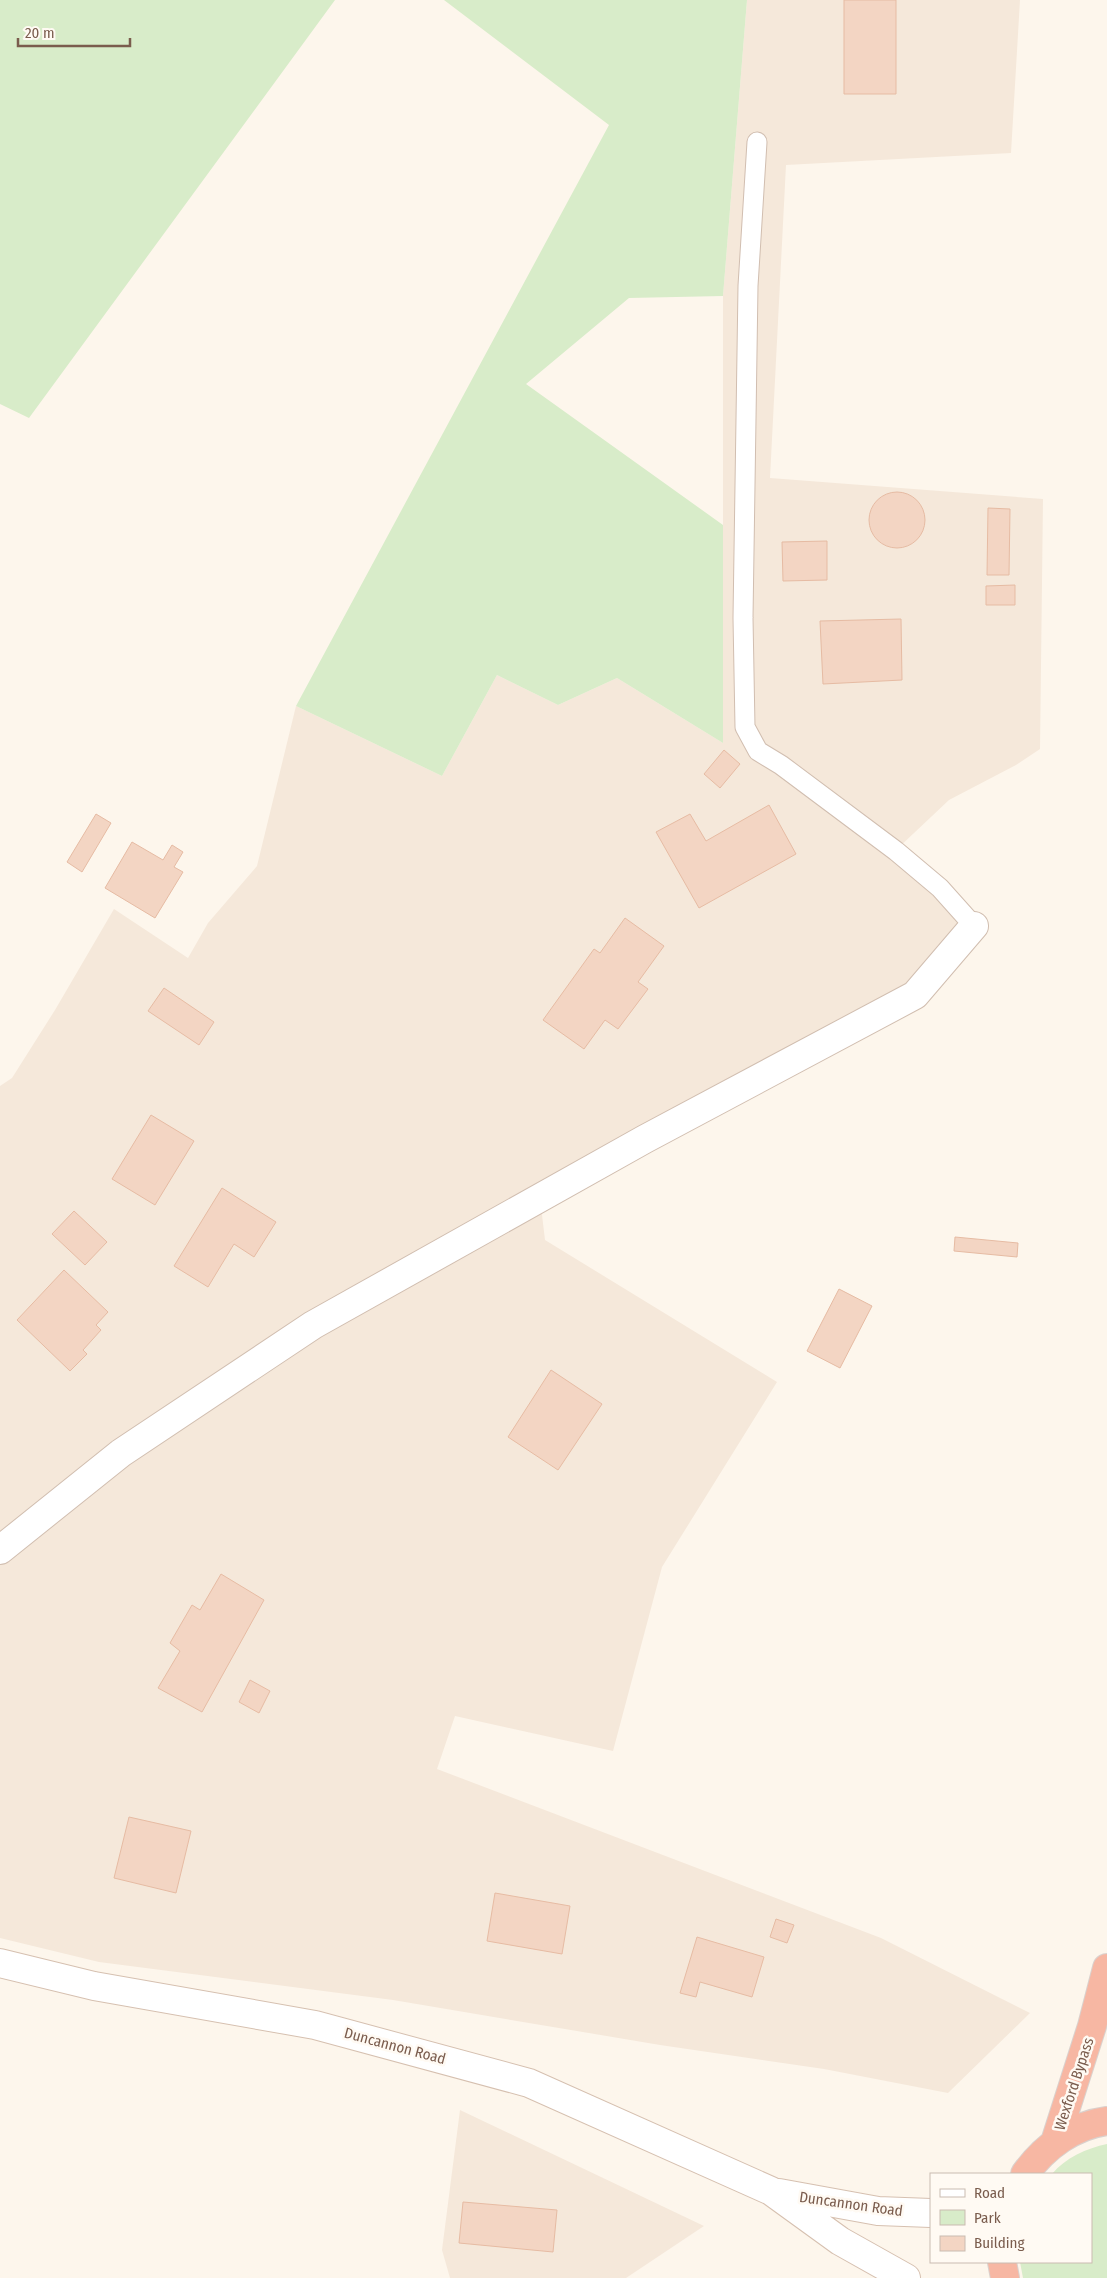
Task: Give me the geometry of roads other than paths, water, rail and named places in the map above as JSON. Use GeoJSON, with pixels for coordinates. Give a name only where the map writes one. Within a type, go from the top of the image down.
{"type":"FeatureCollection","features":[{"type":"Feature","properties":{"kind":"highway","name":"Wexford Bypass"},"geometry":{"type":"LineString","coordinates":[[1055,2142],[1092,2026],[1107,1968]]}},
{"type":"Feature","properties":{"kind":"highway"},"geometry":{"type":"LineString","coordinates":[[1026,2173],[1034,2162],[1055,2142],[1094,2122],[1107,2120]]}},
{"type":"Feature","properties":{"kind":"highway"},"geometry":{"type":"LineString","coordinates":[[1002,2263],[1005,2278]]}},
{"type":"Feature","properties":{"kind":"street"},"geometry":{"type":"LineString","coordinates":[[0,1550],[122,1453],[313,1325],[645,1139],[916,995],[974,926]]}},
{"type":"Feature","properties":{"kind":"street","name":"Duncannon Road"},"geometry":{"type":"LineString","coordinates":[[0,1963],[94,1986],[315,2025],[529,2083],[771,2191],[840,2241],[906,2278]]}},
{"type":"Feature","properties":{"kind":"street","name":"Duncannon Road"},"geometry":{"type":"LineString","coordinates":[[771,2191],[878,2211],[930,2213]]}},
{"type":"Feature","properties":{"kind":"lane"},"geometry":{"type":"LineString","coordinates":[[757,142],[748,286],[743,618],[745,727],[758,751],[782,765],[896,851],[940,888],[974,926]]}}]}
